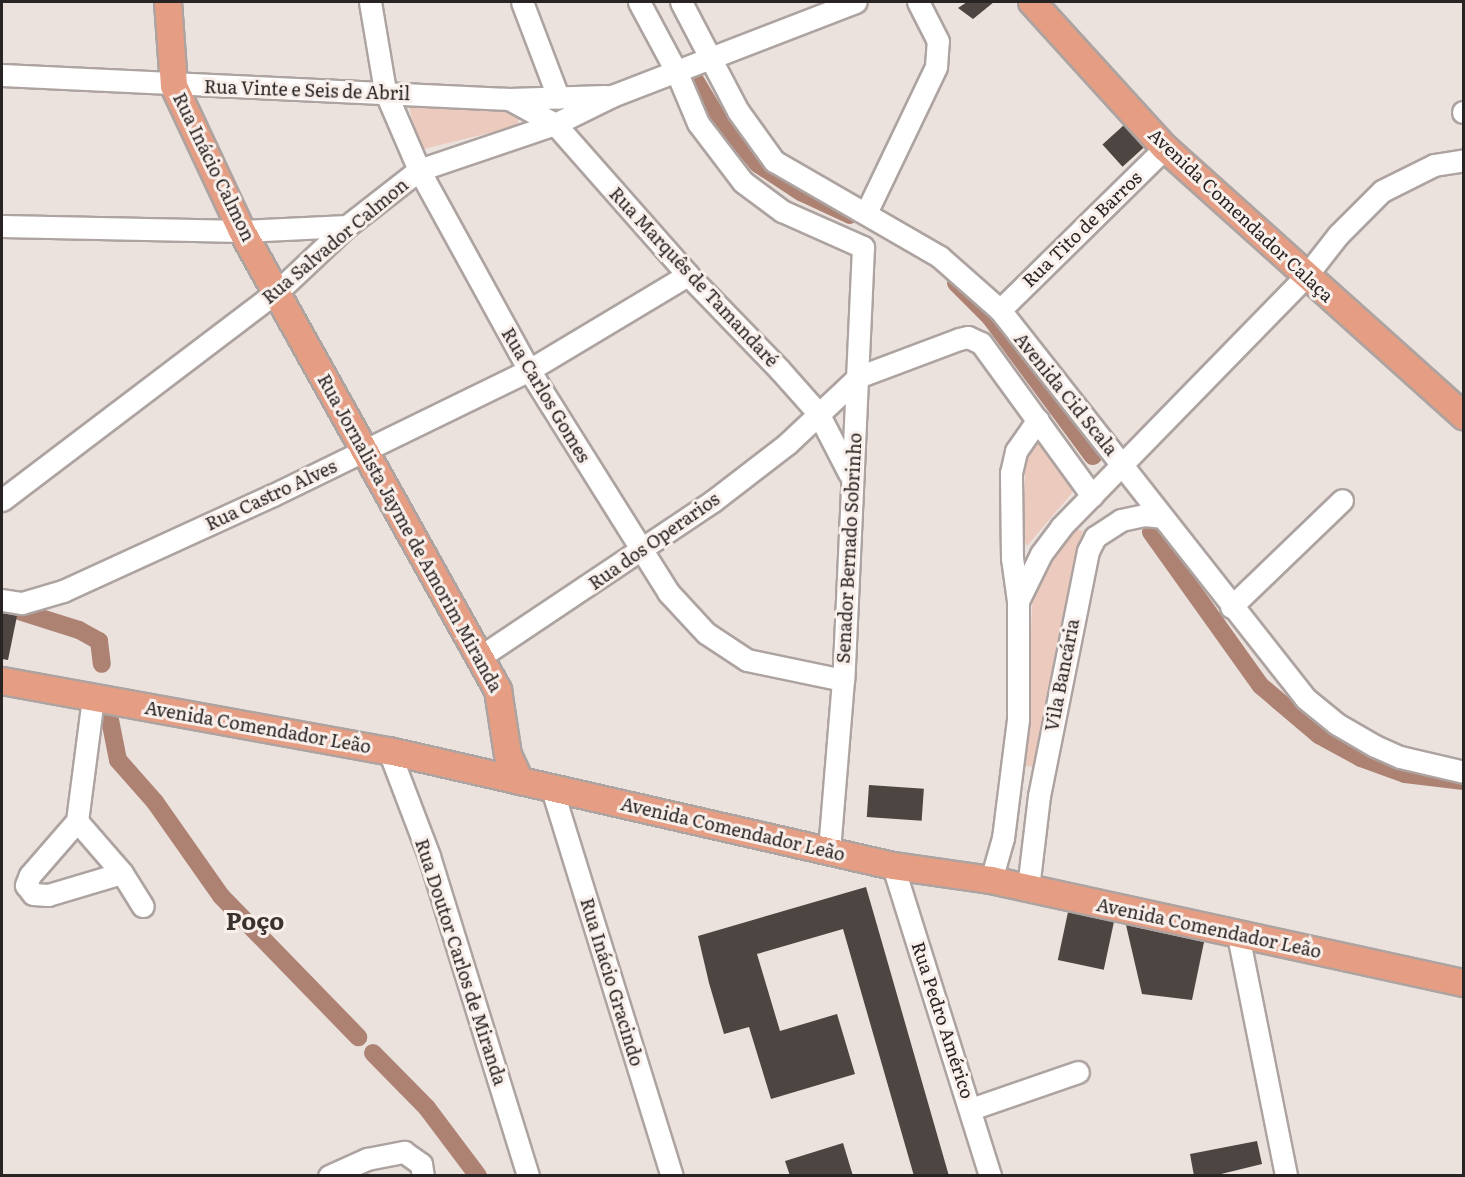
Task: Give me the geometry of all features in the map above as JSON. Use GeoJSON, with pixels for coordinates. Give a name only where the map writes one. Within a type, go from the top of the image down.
{"type":"FeatureCollection","features":[{"type":"Feature","properties":{"kind":"main road","name":"Rua Inácio Calmon"},"geometry":{"type":"LineString","coordinates":[[168,2],[174,86],[242,231],[279,291]]}},
{"type":"Feature","properties":{"kind":"main road","name":"Avenida Comendador Calaça"},"geometry":{"type":"LineString","coordinates":[[1032,2],[1165,148],[1464,416]]}},
{"type":"Feature","properties":{"kind":"main road","name":"Rua Jornalista Jayme de Amorim Miranda"},"geometry":{"type":"LineString","coordinates":[[279,291],[364,452],[498,690],[507,755],[520,781]]}},
{"type":"Feature","properties":{"kind":"main road","name":"Avenida Comendador Leão"},"geometry":{"type":"LineString","coordinates":[[2,681],[388,751],[829,849],[893,866],[991,880],[1464,983]]}},
{"type":"Feature","properties":{"kind":"street","name":"Rua Carlos Gomes"},"geometry":{"type":"LineString","coordinates":[[370,2],[385,91],[419,170],[529,370],[643,551],[686,614],[728,649],[774,668],[843,680]]}},
{"type":"Feature","properties":{"kind":"street"},"geometry":{"type":"LineString","coordinates":[[522,2],[558,97]]}},
{"type":"Feature","properties":{"kind":"street"},"geometry":{"type":"LineString","coordinates":[[639,2],[677,73]]}},
{"type":"Feature","properties":{"kind":"street","name":"Avenida Cid Scala"},"geometry":{"type":"LineString","coordinates":[[681,2],[738,111],[774,161],[940,256],[1000,310],[1123,464],[1231,607],[1305,698],[1337,724],[1400,757],[1464,772]]}},
{"type":"Feature","properties":{"kind":"street","name":"Rua Salvador Calmon"},"geometry":{"type":"LineString","coordinates":[[2,500],[279,291],[346,226],[419,170],[555,124],[612,96],[677,73],[856,2]]}},
{"type":"Feature","properties":{"kind":"street"},"geometry":{"type":"LineString","coordinates":[[866,213],[936,67],[938,41],[918,2]]}},
{"type":"Feature","properties":{"kind":"street","name":"Senador Bernado Sobrinho"},"geometry":{"type":"LineString","coordinates":[[677,73],[698,123],[743,182],[782,211],[863,247],[843,680],[829,849]]}},
{"type":"Feature","properties":{"kind":"street","name":"Rua Vinte e Seis de Abril"},"geometry":{"type":"LineString","coordinates":[[2,75],[174,86],[385,91],[509,99],[612,96]]}},
{"type":"Feature","properties":{"kind":"street","name":"Rua Marquês de Tamandaré"},"geometry":{"type":"LineString","coordinates":[[509,99],[555,124],[688,275],[818,413],[851,479]]}},
{"type":"Feature","properties":{"kind":"street","name":"Rua Tito de Barros"},"geometry":{"type":"LineString","coordinates":[[1000,310],[1165,148]]}},
{"type":"Feature","properties":{"kind":"street"},"geometry":{"type":"LineString","coordinates":[[1018,602],[1051,539],[1123,464],[1299,269],[1338,235],[1382,191],[1408,175],[1434,165],[1464,160]]}},
{"type":"Feature","properties":{"kind":"street"},"geometry":{"type":"LineString","coordinates":[[2,226],[242,231],[346,226]]}},
{"type":"Feature","properties":{"kind":"street","name":"Rua Castro Alves"},"geometry":{"type":"LineString","coordinates":[[2,600],[22,603],[63,591],[364,452],[529,370],[688,275]]}},
{"type":"Feature","properties":{"kind":"street","name":"Avenida Cid Scala"},"geometry":{"type":"LineString","coordinates":[[858,377],[959,339],[968,337],[981,343],[1092,496]]}},
{"type":"Feature","properties":{"kind":"street"},"geometry":{"type":"LineString","coordinates":[[818,413],[858,377]]}},
{"type":"Feature","properties":{"kind":"street","name":"Rua dos Operarios"},"geometry":{"type":"LineString","coordinates":[[480,657],[643,551],[787,444],[818,413]]}},
{"type":"Feature","properties":{"kind":"street"},"geometry":{"type":"LineString","coordinates":[[991,880],[1003,838],[1018,719],[1018,602],[1012,558],[1011,473],[1016,451],[1038,420]]}},
{"type":"Feature","properties":{"kind":"street"},"geometry":{"type":"LineString","coordinates":[[1231,607],[1342,500]]}},
{"type":"Feature","properties":{"kind":"street","name":"Vila Bancária"},"geometry":{"type":"LineString","coordinates":[[1028,888],[1039,796],[1088,551],[1095,537],[1121,520],[1144,515],[1162,517]]}},
{"type":"Feature","properties":{"kind":"street"},"geometry":{"type":"LineString","coordinates":[[93,698],[77,821],[30,874],[26,885],[30,891],[48,895],[122,873]]}},
{"type":"Feature","properties":{"kind":"street","name":"Rua Doutor Carlos de Miranda"},"geometry":{"type":"LineString","coordinates":[[388,751],[429,856],[528,1176]]}},
{"type":"Feature","properties":{"kind":"street","name":"Rua Inácio Gracindo"},"geometry":{"type":"LineString","coordinates":[[552,789],[672,1176]]}},
{"type":"Feature","properties":{"kind":"street"},"geometry":{"type":"LineString","coordinates":[[1009,792],[1039,796]]}},
{"type":"Feature","properties":{"kind":"street"},"geometry":{"type":"LineString","coordinates":[[77,821],[122,873],[143,906]]}},
{"type":"Feature","properties":{"kind":"street","name":"Rua Pedro Américo"},"geometry":{"type":"LineString","coordinates":[[893,866],[971,1109],[990,1176]]}},
{"type":"Feature","properties":{"kind":"street"},"geometry":{"type":"LineString","coordinates":[[1238,935],[1286,1176]]}},
{"type":"Feature","properties":{"kind":"street"},"geometry":{"type":"LineString","coordinates":[[971,1109],[1078,1072]]}},
{"type":"Feature","properties":{"kind":"street"},"geometry":{"type":"LineString","coordinates":[[329,1176],[367,1159],[404,1152],[421,1164],[423,1176]]}},
{"type":"Feature","properties":{"kind":"shaded area"},"geometry":{"type":"Polygon","coordinates":[[[409,106],[507,106],[519,113],[518,126],[419,150],[409,106]]]}},
{"type":"Feature","properties":{"kind":"shaded area"},"geometry":{"type":"Polygon","coordinates":[[[1043,434],[1072,480],[1072,493],[1027,546],[1023,539],[1026,446],[1043,434]]]}},
{"type":"Feature","properties":{"kind":"shaded area"},"geometry":{"type":"Polygon","coordinates":[[[1068,527],[1083,531],[1036,767],[1021,765],[1028,700],[1033,587],[1068,527]]]}},
{"type":"Feature","properties":{"kind":"building"},"geometry":{"type":"Polygon","coordinates":[[[967,2],[994,2],[973,19],[958,8],[967,2]]]}},
{"type":"Feature","properties":{"kind":"building"},"geometry":{"type":"Polygon","coordinates":[[[1124,125],[1144,147],[1123,167],[1102,144],[1124,125]]]}},
{"type":"Feature","properties":{"kind":"building"},"geometry":{"type":"Polygon","coordinates":[[[2,613],[17,616],[8,660],[2,659],[2,613]]]}},
{"type":"Feature","properties":{"kind":"building"},"geometry":{"type":"Polygon","coordinates":[[[869,785],[924,789],[922,821],[867,817],[869,785]]]}},
{"type":"Feature","properties":{"kind":"building"},"geometry":{"type":"Polygon","coordinates":[[[866,887],[949,1176],[914,1176],[843,929],[757,954],[780,1031],[837,1014],[855,1074],[771,1099],[749,1027],[724,1034],[709,983],[698,936],[866,887]]]}},
{"type":"Feature","properties":{"kind":"building"},"geometry":{"type":"Polygon","coordinates":[[[1068,912],[1114,922],[1104,970],[1058,960],[1068,912]]]}},
{"type":"Feature","properties":{"kind":"building"},"geometry":{"type":"Polygon","coordinates":[[[1126,925],[1204,942],[1192,1000],[1142,994],[1126,925]]]}},
{"type":"Feature","properties":{"kind":"building"},"geometry":{"type":"Polygon","coordinates":[[[1257,1141],[1262,1164],[1213,1176],[1194,1176],[1190,1154],[1257,1141]]]}},
{"type":"Feature","properties":{"kind":"building"},"geometry":{"type":"Polygon","coordinates":[[[843,1143],[853,1176],[790,1176],[785,1161],[843,1143]]]}},
{"type":"Feature","properties":{"kind":"waterway"},"geometry":{"type":"LineString","coordinates":[[693,77],[714,112],[758,164],[801,192],[850,215]]}},
{"type":"Feature","properties":{"kind":"waterway"},"geometry":{"type":"LineString","coordinates":[[956,283],[990,317],[1093,456]]}},
{"type":"Feature","properties":{"kind":"waterway"},"geometry":{"type":"LineString","coordinates":[[1151,532],[1261,686],[1319,735],[1361,758],[1405,774],[1464,781]]}},
{"type":"Feature","properties":{"kind":"waterway"},"geometry":{"type":"LineString","coordinates":[[3,606],[79,630],[99,641],[102,664]]}},
{"type":"Feature","properties":{"kind":"waterway"},"geometry":{"type":"LineString","coordinates":[[109,715],[118,760],[155,802],[221,896],[358,1037]]}},
{"type":"Feature","properties":{"kind":"waterway"},"geometry":{"type":"LineString","coordinates":[[373,1053],[427,1108],[478,1176]]}},
{"type":"Feature","properties":{"kind":"district","name":"Poço"},"geometry":{"type":"Point","coordinates":[255,920]}}]}
